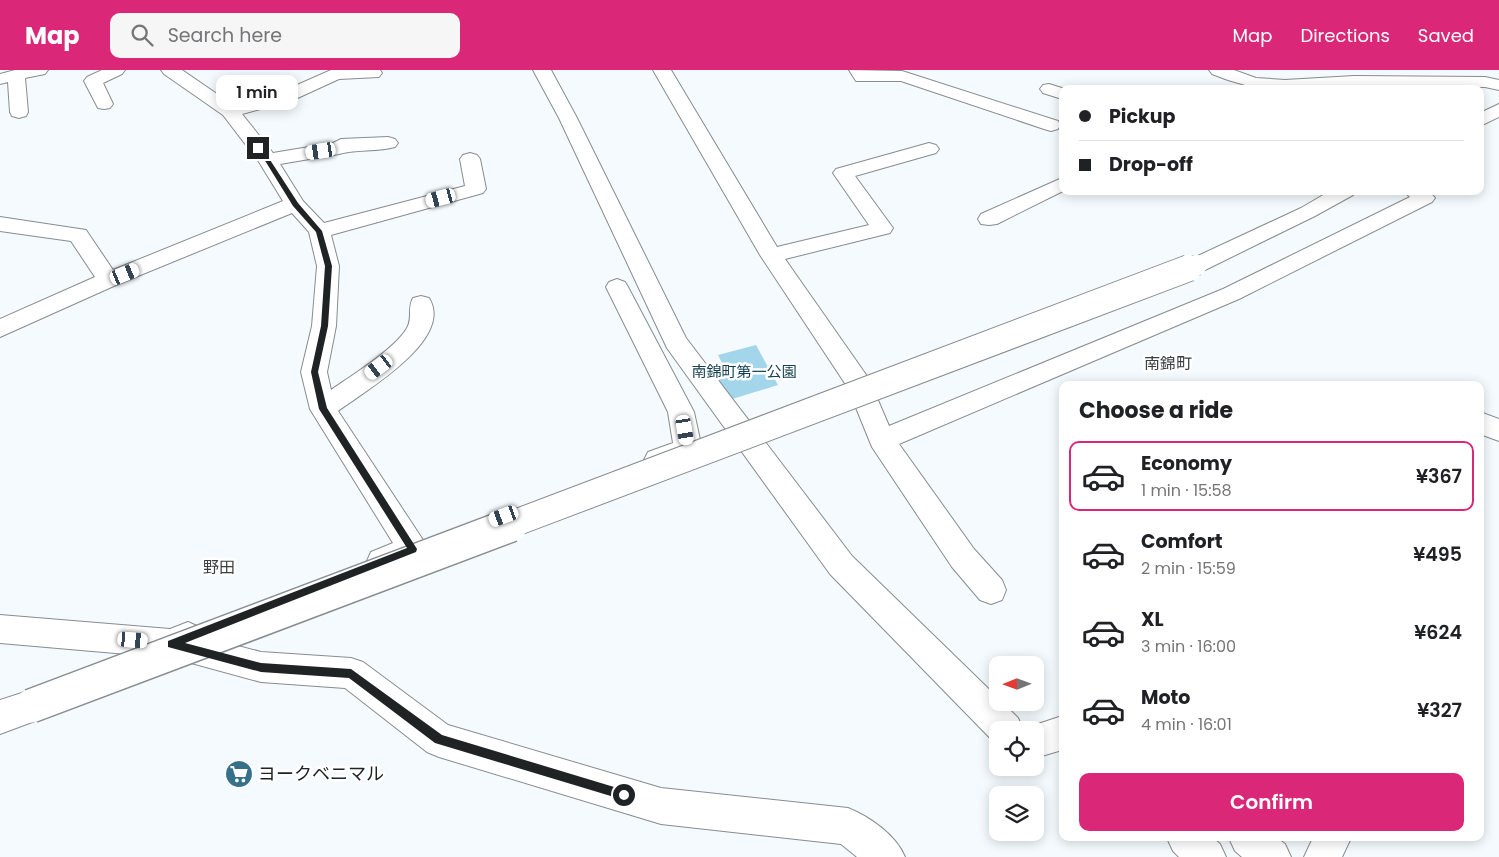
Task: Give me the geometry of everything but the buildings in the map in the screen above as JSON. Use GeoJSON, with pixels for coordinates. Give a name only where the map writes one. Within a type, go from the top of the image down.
{"type":"FeatureCollection","features":[{"type":"Feature","properties":{"kind":"street"},"geometry":{"type":"LineString","coordinates":[[19,112],[8,77],[39,70]]}},
{"type":"Feature","properties":{"kind":"street"},"geometry":{"type":"LineString","coordinates":[[104,104],[93,81],[116,70]]}},
{"type":"Feature","properties":{"kind":"street"},"geometry":{"type":"LineString","coordinates":[[170,70],[230,111],[268,160],[295,204],[319,231],[328,266],[324,326],[314,372],[323,409],[413,549]]}},
{"type":"Feature","properties":{"kind":"street"},"geometry":{"type":"LineString","coordinates":[[542,70],[568,118],[676,342],[744,431],[841,565],[997,721]]}},
{"type":"Feature","properties":{"kind":"street"},"geometry":{"type":"LineString","coordinates":[[662,70],[771,254],[860,386],[882,440],[962,558],[992,590]]}},
{"type":"Feature","properties":{"kind":"street"},"geometry":{"type":"LineString","coordinates":[[1218,70],[1253,85]]}},
{"type":"Feature","properties":{"kind":"street"},"geometry":{"type":"LineString","coordinates":[[1336,70],[1352,81]]}},
{"type":"Feature","properties":{"kind":"street"},"geometry":{"type":"LineString","coordinates":[[230,111],[286,97],[342,72],[373,73]]}},
{"type":"Feature","properties":{"kind":"street"},"geometry":{"type":"LineString","coordinates":[[863,79],[902,76],[1051,125]]}},
{"type":"Feature","properties":{"kind":"street"},"geometry":{"type":"LineString","coordinates":[[1308,85],[1413,76],[1499,84]]}},
{"type":"Feature","properties":{"kind":"street"},"geometry":{"type":"LineString","coordinates":[[1484,118],[1499,110]]}},
{"type":"Feature","properties":{"kind":"street"},"geometry":{"type":"LineString","coordinates":[[268,160],[339,148],[341,145],[388,143]]}},
{"type":"Feature","properties":{"kind":"street"},"geometry":{"type":"LineString","coordinates":[[771,254],[882,228],[843,173],[929,149]]}},
{"type":"Feature","properties":{"kind":"street"},"geometry":{"type":"LineString","coordinates":[[319,231],[476,189],[470,159]]}},
{"type":"Feature","properties":{"kind":"street"},"geometry":{"type":"LineString","coordinates":[[989,219],[1059,185]]}},
{"type":"Feature","properties":{"kind":"street"},"geometry":{"type":"LineString","coordinates":[[0,718],[1197,265],[1308,212],[1339,195]]}},
{"type":"Feature","properties":{"kind":"street"},"geometry":{"type":"LineString","coordinates":[[882,440],[1231,294],[1425,198],[1420,195]]}},
{"type":"Feature","properties":{"kind":"street"},"geometry":{"type":"LineString","coordinates":[[0,329],[108,280],[295,204]]}},
{"type":"Feature","properties":{"kind":"street"},"geometry":{"type":"LineString","coordinates":[[2,225],[78,235],[108,280]]}},
{"type":"Feature","properties":{"kind":"street"},"geometry":{"type":"LineString","coordinates":[[171,644],[413,549],[688,449],[682,412],[617,287]]}},
{"type":"Feature","properties":{"kind":"street"},"geometry":{"type":"LineString","coordinates":[[323,409],[406,346],[418,331],[423,315],[421,304]]}},
{"type":"Feature","properties":{"kind":"street"},"geometry":{"type":"LineString","coordinates":[[744,431],[860,386]]}},
{"type":"Feature","properties":{"kind":"street"},"geometry":{"type":"LineString","coordinates":[[1484,424],[1499,431]]}},
{"type":"Feature","properties":{"kind":"street"},"geometry":{"type":"LineString","coordinates":[[0,629],[171,644],[261,667],[351,673],[439,740],[661,806],[848,826],[886,857]]}},
{"type":"Feature","properties":{"kind":"street"},"geometry":{"type":"LineString","coordinates":[[1044,738],[1059,734]]}},
{"type":"Feature","properties":{"kind":"street"},"geometry":{"type":"LineString","coordinates":[[1189,841],[1207,857]]}},
{"type":"Feature","properties":{"kind":"street"},"geometry":{"type":"LineString","coordinates":[[1252,841],[1272,857]]}},
{"type":"Feature","properties":{"kind":"street"},"geometry":{"type":"LineString","coordinates":[[1323,857],[1331,841]]}},
{"type":"Feature","properties":{"kind":"green space","name":"南錦町第一公園"},"geometry":{"type":"Polygon","coordinates":[[[756,345],[778,385],[729,400],[712,366],[722,363],[718,355],[756,345]]]}},
{"type":"Feature","properties":{"kind":"place","name":"ヨークベニマル"},"geometry":{"type":"Point","coordinates":[239,774]}},
{"type":"Feature","properties":{"kind":"district","name":"南錦町"},"geometry":{"type":"Point","coordinates":[1168,363]}},
{"type":"Feature","properties":{"kind":"district","name":"野田"},"geometry":{"type":"Point","coordinates":[219,567]}},
{"type":"Feature","properties":{"kind":"route"},"geometry":{"type":"LineString","coordinates":[[258,148],[268,160],[295,204],[319,231],[328,266],[324,326],[314,372],[323,409],[413,549],[171,644],[261,667],[351,673],[439,740],[624,795]]}}]}
